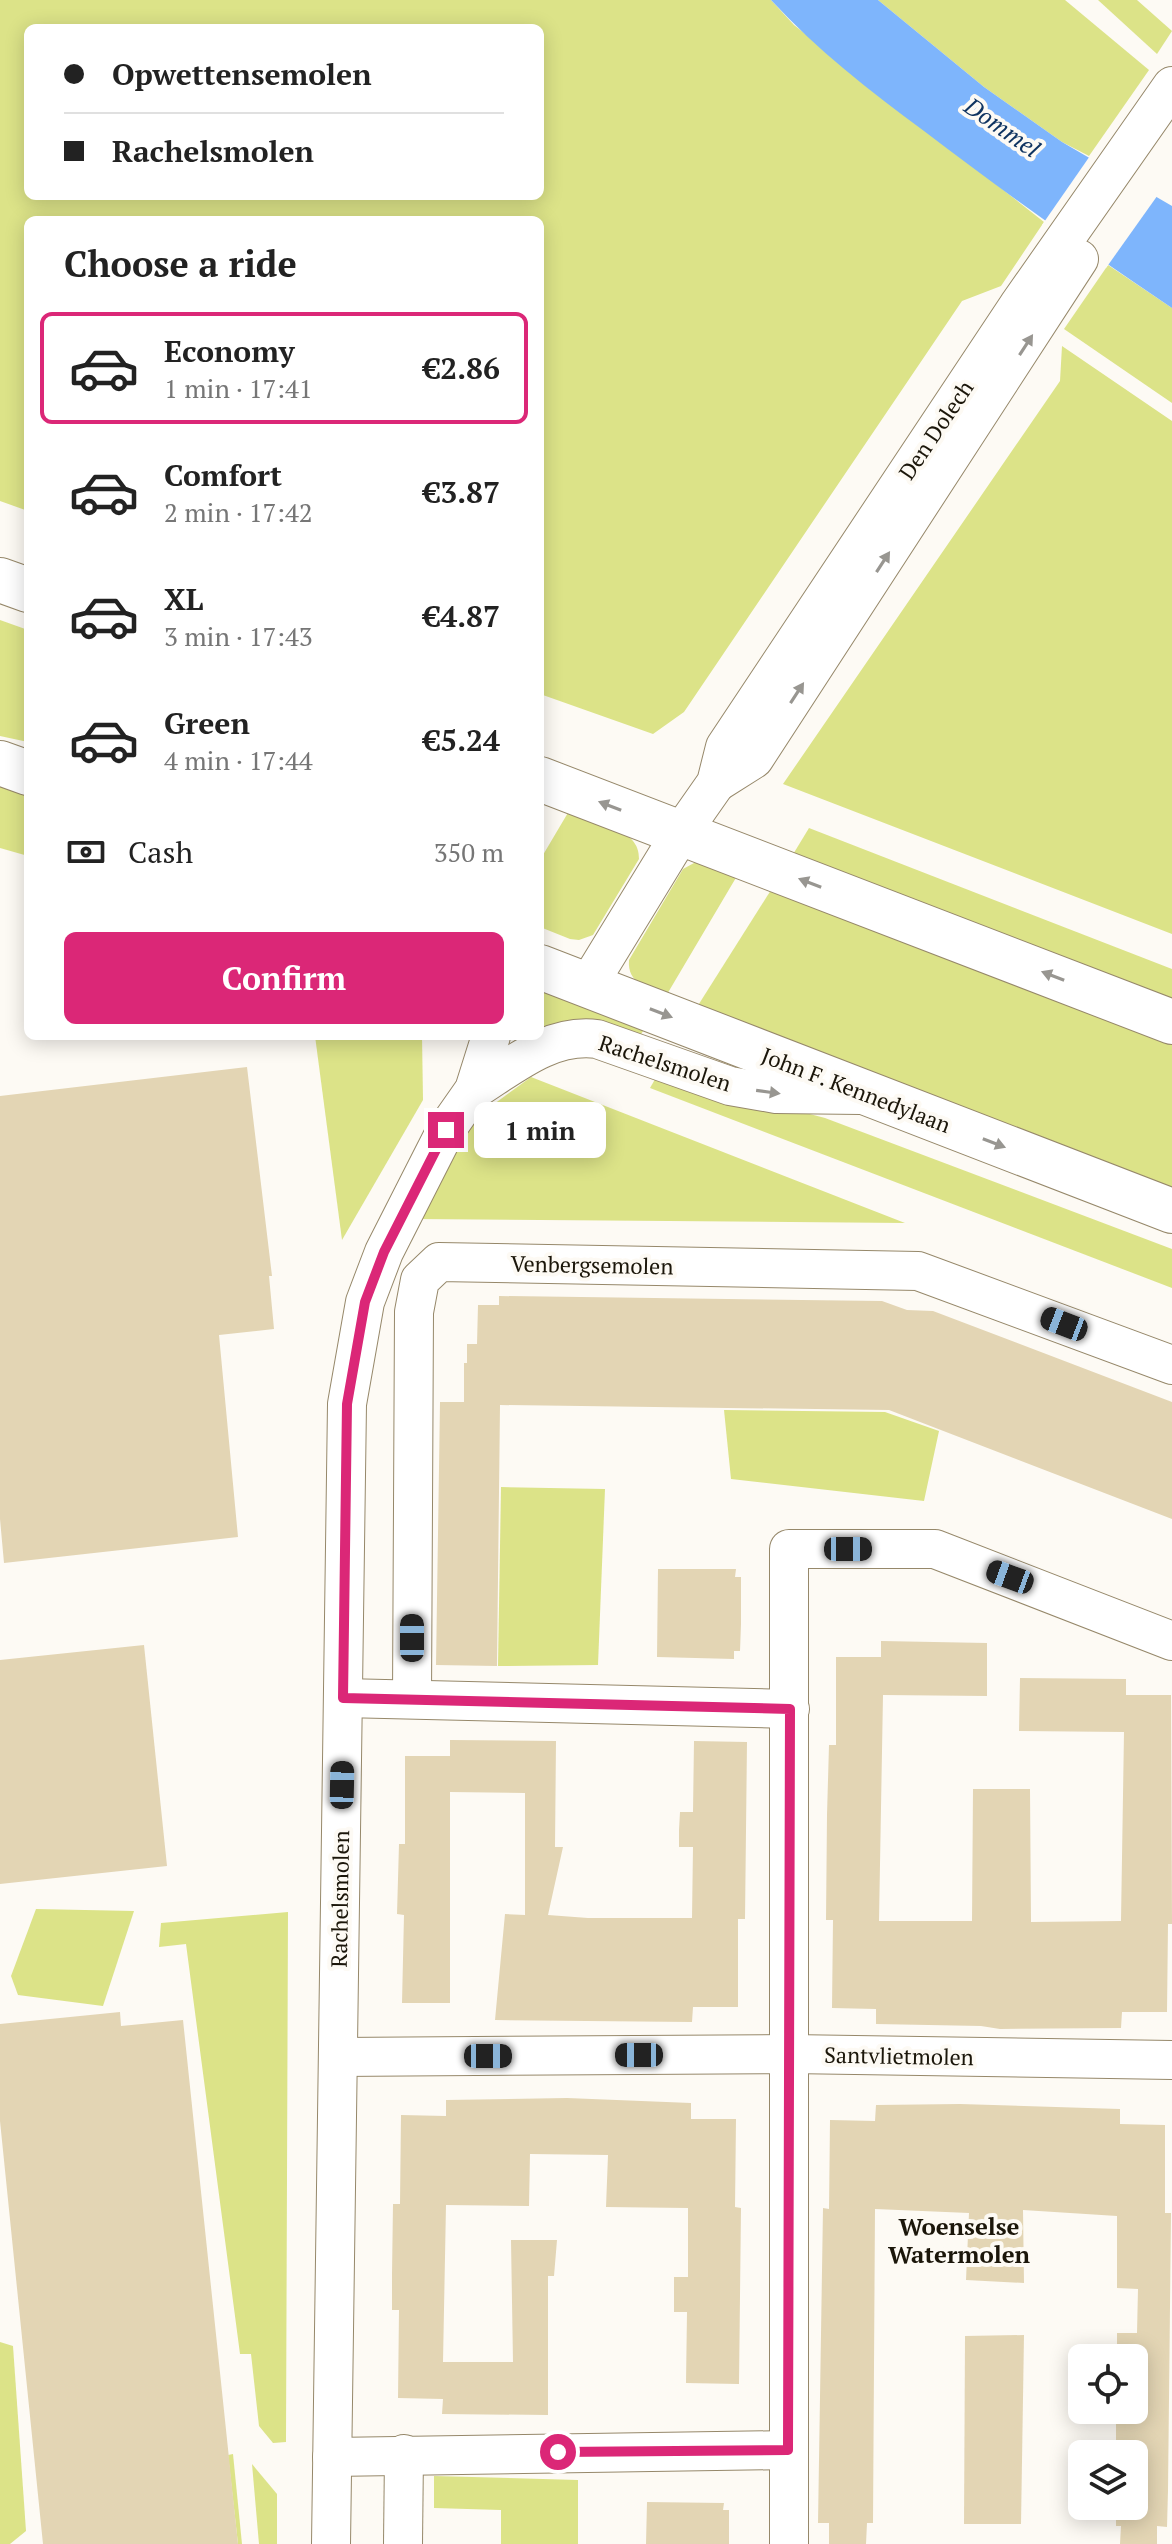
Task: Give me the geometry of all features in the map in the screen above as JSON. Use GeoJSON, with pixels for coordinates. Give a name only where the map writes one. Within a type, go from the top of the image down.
{"type":"FeatureCollection","features":[{"type":"Feature","properties":{"kind":"main road"},"geometry":{"type":"LineString","coordinates":[[0,580],[24,589]]}},
{"type":"Feature","properties":{"kind":"main road"},"geometry":{"type":"LineString","coordinates":[[0,763],[24,772]]}},
{"type":"Feature","properties":{"kind":"main road"},"geometry":{"type":"LineString","coordinates":[[544,781],[1172,1022]]}},
{"type":"Feature","properties":{"kind":"main road","name":"John F. Kennedylaan"},"geometry":{"type":"LineString","coordinates":[[544,968],[1172,1211]]}},
{"type":"Feature","properties":{"kind":"street","name":"Den Dolech"},"geometry":{"type":"LineString","coordinates":[[681,833],[716,783],[754,759],[1069,255],[1138,151],[1172,86]]}},
{"type":"Feature","properties":{"kind":"street","name":"Den Dolech"},"geometry":{"type":"LineString","coordinates":[[1138,151],[1172,123]]}},
{"type":"Feature","properties":{"kind":"street"},"geometry":{"type":"LineString","coordinates":[[588,985],[681,833]]}},
{"type":"Feature","properties":{"kind":"street","name":"Rachelsmolen"},"geometry":{"type":"LineString","coordinates":[[474,1090],[533,1052],[580,1037],[597,1039],[730,1086],[776,1094],[869,1095]]}},
{"type":"Feature","properties":{"kind":"street","name":"Rachelsmolen"},"geometry":{"type":"LineString","coordinates":[[331,2544],[347,1404],[365,1302],[384,1252],[439,1144],[474,1090],[490,1040]]}},
{"type":"Feature","properties":{"kind":"street","name":"Venbergsemolen"},"geometry":{"type":"LineString","coordinates":[[412,1698],[414,1312],[420,1280],[439,1262],[918,1271],[1172,1365]]}},
{"type":"Feature","properties":{"kind":"street"},"geometry":{"type":"LineString","coordinates":[[789,2544],[789,1549],[935,1549],[1172,1641]]}},
{"type":"Feature","properties":{"kind":"street"},"geometry":{"type":"LineString","coordinates":[[343,1698],[790,1709]]}},
{"type":"Feature","properties":{"kind":"street","name":"Santvlietmolen"},"geometry":{"type":"LineString","coordinates":[[338,2057],[790,2054],[1172,2060]]}},
{"type":"Feature","properties":{"kind":"street"},"geometry":{"type":"LineString","coordinates":[[332,2457],[788,2450]]}},
{"type":"Feature","properties":{"kind":"street"},"geometry":{"type":"LineString","coordinates":[[403,2544],[404,2454]]}},
{"type":"Feature","properties":{"kind":"green space"},"geometry":{"type":"Polygon","coordinates":[[[0,0],[771,0],[794,25],[1044,222],[1001,286],[962,301],[684,712],[653,734],[544,695],[544,216],[24,216],[24,510],[0,501],[0,0]]]}},
{"type":"Feature","properties":{"kind":"green space"},"geometry":{"type":"Polygon","coordinates":[[[878,0],[1065,0],[1149,70],[1089,156],[1062,142],[984,87],[878,0]]]}},
{"type":"Feature","properties":{"kind":"green space"},"geometry":{"type":"Polygon","coordinates":[[[1098,0],[1137,0],[1172,31],[1157,54],[1098,0]]]}},
{"type":"Feature","properties":{"kind":"green space"},"geometry":{"type":"Polygon","coordinates":[[[1108,265],[1172,308],[1172,403],[1064,329],[1108,265]]]}},
{"type":"Feature","properties":{"kind":"green space"},"geometry":{"type":"Polygon","coordinates":[[[1062,346],[1172,421],[1172,934],[783,784],[1060,381],[1062,346]]]}},
{"type":"Feature","properties":{"kind":"green space"},"geometry":{"type":"Polygon","coordinates":[[[0,620],[24,629],[24,741],[0,736],[0,620]]]}},
{"type":"Feature","properties":{"kind":"green space"},"geometry":{"type":"Polygon","coordinates":[[[0,784],[24,793],[24,855],[0,848],[0,784]]]}},
{"type":"Feature","properties":{"kind":"green space"},"geometry":{"type":"Polygon","coordinates":[[[569,811],[613,827],[624,833],[638,848],[639,859],[593,935],[579,940],[570,939],[544,929],[544,853],[569,811]]]}},
{"type":"Feature","properties":{"kind":"green space"},"geometry":{"type":"Polygon","coordinates":[[[809,828],[1172,969],[1172,1003],[792,856],[809,828]]]}},
{"type":"Feature","properties":{"kind":"green space"},"geometry":{"type":"Polygon","coordinates":[[[694,863],[706,863],[737,876],[666,996],[635,980],[629,960],[683,869],[694,863]]]}},
{"type":"Feature","properties":{"kind":"green space"},"geometry":{"type":"Polygon","coordinates":[[[771,890],[1172,1043],[1172,1189],[697,1007],[771,890]]]}},
{"type":"Feature","properties":{"kind":"green space"},"geometry":{"type":"Polygon","coordinates":[[[544,989],[645,1028],[636,1042],[544,1034],[544,989]]]}},
{"type":"Feature","properties":{"kind":"green space"},"geometry":{"type":"Polygon","coordinates":[[[316,1040],[422,1040],[423,1100],[342,1240],[316,1040]]]}},
{"type":"Feature","properties":{"kind":"green space"},"geometry":{"type":"Polygon","coordinates":[[[658,1074],[825,1118],[1172,1249],[1172,1288],[650,1088],[658,1074]]]}},
{"type":"Feature","properties":{"kind":"green space"},"geometry":{"type":"Polygon","coordinates":[[[531,1077],[905,1223],[415,1219],[456,1142],[490,1107],[531,1077]]]}},
{"type":"Feature","properties":{"kind":"green space"},"geometry":{"type":"Polygon","coordinates":[[[724,1410],[885,1412],[939,1431],[924,1501],[731,1479],[724,1410]]]}},
{"type":"Feature","properties":{"kind":"green space"},"geometry":{"type":"Polygon","coordinates":[[[501,1487],[605,1489],[598,1665],[498,1666],[501,1487]]]}},
{"type":"Feature","properties":{"kind":"green space"},"geometry":{"type":"Polygon","coordinates":[[[36,1909],[134,1911],[103,2006],[18,1995],[11,1976],[36,1909]]]}},
{"type":"Feature","properties":{"kind":"green space"},"geometry":{"type":"Polygon","coordinates":[[[288,1912],[286,2442],[273,2443],[259,2426],[251,2354],[240,2354],[186,1944],[159,1947],[161,1923],[288,1912]]]}},
{"type":"Feature","properties":{"kind":"green space"},"geometry":{"type":"Polygon","coordinates":[[[0,2342],[13,2346],[26,2531],[10,2544],[0,2544],[0,2342]]]}},
{"type":"Feature","properties":{"kind":"green space"},"geometry":{"type":"Polygon","coordinates":[[[233,2454],[242,2544],[238,2544],[228,2455],[233,2454]]]}},
{"type":"Feature","properties":{"kind":"green space"},"geometry":{"type":"Polygon","coordinates":[[[252,2464],[277,2494],[277,2544],[259,2544],[252,2464]]]}},
{"type":"Feature","properties":{"kind":"green space"},"geometry":{"type":"Polygon","coordinates":[[[434,2476],[578,2480],[578,2544],[501,2544],[501,2510],[434,2508],[434,2476]]]}},
{"type":"Feature","properties":{"kind":"water","name":"Dommel"},"geometry":{"type":"Polygon","coordinates":[[[771,0],[878,0],[984,87],[1062,142],[1172,206],[1172,308],[1016,199],[884,101],[825,53],[771,0]]]}},
{"type":"Feature","properties":{"kind":"pier"},"geometry":{"type":"Polygon","coordinates":[[[1092,153],[1160,192],[1106,268],[1042,225],[1092,153]]]}},
{"type":"Feature","properties":{"kind":"building"},"geometry":{"type":"Polygon","coordinates":[[[247,1067],[272,1276],[269,1276],[274,1329],[219,1335],[238,1537],[4,1563],[0,1519],[0,1096],[247,1067]]]}},
{"type":"Feature","properties":{"kind":"building"},"geometry":{"type":"Polygon","coordinates":[[[499,1296],[882,1301],[907,1310],[933,1311],[1172,1402],[1172,1519],[889,1410],[500,1405],[497,1666],[436,1665],[440,1402],[464,1402],[464,1363],[467,1363],[467,1344],[477,1344],[478,1305],[499,1305],[499,1296]]]}},
{"type":"Feature","properties":{"kind":"building"},"geometry":{"type":"Polygon","coordinates":[[[658,1569],[736,1569],[735,1577],[741,1577],[741,1624],[740,1651],[734,1651],[734,1659],[657,1657],[658,1569]]]}},
{"type":"Feature","properties":{"kind":"building"},"geometry":{"type":"Polygon","coordinates":[[[881,1641],[987,1643],[987,1696],[883,1695],[879,1921],[972,1921],[973,1789],[1030,1789],[1031,1922],[1121,1921],[1124,1732],[1019,1731],[1020,1678],[1126,1679],[1126,1695],[1171,1695],[1172,1924],[1168,1924],[1167,2012],[1122,2012],[1121,2028],[1000,2029],[876,2024],[876,2009],[832,2008],[833,1920],[826,1920],[827,1815],[829,1745],[836,1745],[836,1657],[881,1657],[881,1641]]]}},
{"type":"Feature","properties":{"kind":"building"},"geometry":{"type":"Polygon","coordinates":[[[144,1645],[167,1866],[0,1884],[0,1660],[144,1645]]]}},
{"type":"Feature","properties":{"kind":"building"},"geometry":{"type":"Polygon","coordinates":[[[450,1740],[556,1741],[555,1847],[563,1847],[548,1915],[588,1918],[692,1918],[693,1847],[679,1847],[679,1830],[680,1812],[693,1812],[694,1741],[747,1742],[745,1919],[738,1919],[738,2007],[693,2007],[692,2022],[495,2020],[505,1914],[525,1915],[525,1793],[450,1792],[450,2003],[402,2003],[404,1915],[397,1914],[399,1844],[405,1844],[405,1756],[450,1756],[450,1740]]]}},
{"type":"Feature","properties":{"kind":"building"},"geometry":{"type":"Polygon","coordinates":[[[120,2012],[121,2026],[183,2020],[238,2544],[43,2544],[0,2121],[0,2024],[120,2012]]]}},
{"type":"Feature","properties":{"kind":"building"},"geometry":{"type":"Polygon","coordinates":[[[567,2098],[691,2103],[691,2119],[736,2119],[735,2207],[741,2208],[739,2384],[686,2383],[687,2312],[674,2312],[674,2277],[688,2277],[688,2208],[606,2207],[608,2155],[530,2154],[529,2206],[446,2205],[443,2362],[513,2362],[511,2240],[557,2240],[554,2276],[548,2276],[548,2415],[442,2414],[443,2399],[398,2398],[399,2310],[392,2310],[392,2274],[393,2204],[400,2204],[401,2115],[446,2116],[446,2100],[567,2098]]]}},
{"type":"Feature","properties":{"kind":"building"},"geometry":{"type":"Polygon","coordinates":[[[876,2105],[1120,2109],[1120,2124],[1165,2125],[1165,2213],[1171,2213],[1168,2491],[1167,2527],[1157,2526],[1157,2544],[1120,2544],[1121,2526],[1116,2526],[1116,2520],[1148,2520],[1148,2440],[1116,2440],[1116,2424],[1148,2424],[1148,2344],[1117,2344],[1117,2333],[1137,2333],[1138,2289],[1117,2288],[1117,2216],[1023,2210],[1024,2283],[966,2280],[969,2213],[875,2209],[873,2523],[867,2523],[866,2544],[829,2544],[829,2523],[818,2523],[823,2208],[829,2209],[830,2120],[875,2121],[876,2105]]]}},
{"type":"Feature","properties":{"kind":"building"},"geometry":{"type":"Polygon","coordinates":[[[1024,2335],[1021,2524],[964,2524],[965,2336],[1024,2335]]]}},
{"type":"Feature","properties":{"kind":"building"},"geometry":{"type":"Polygon","coordinates":[[[647,2502],[724,2503],[723,2510],[729,2510],[729,2544],[646,2544],[647,2502]]]}},
{"type":"Feature","properties":{"kind":"district","name":"Woenselse Watermolen"},"geometry":{"type":"Point","coordinates":[959,2241]}},
{"type":"Feature","properties":{"kind":"route"},"geometry":{"type":"LineString","coordinates":[[446,1130],[384,1252],[365,1302],[347,1404],[343,1698],[790,1709],[788,2450],[558,2452]]}}]}
